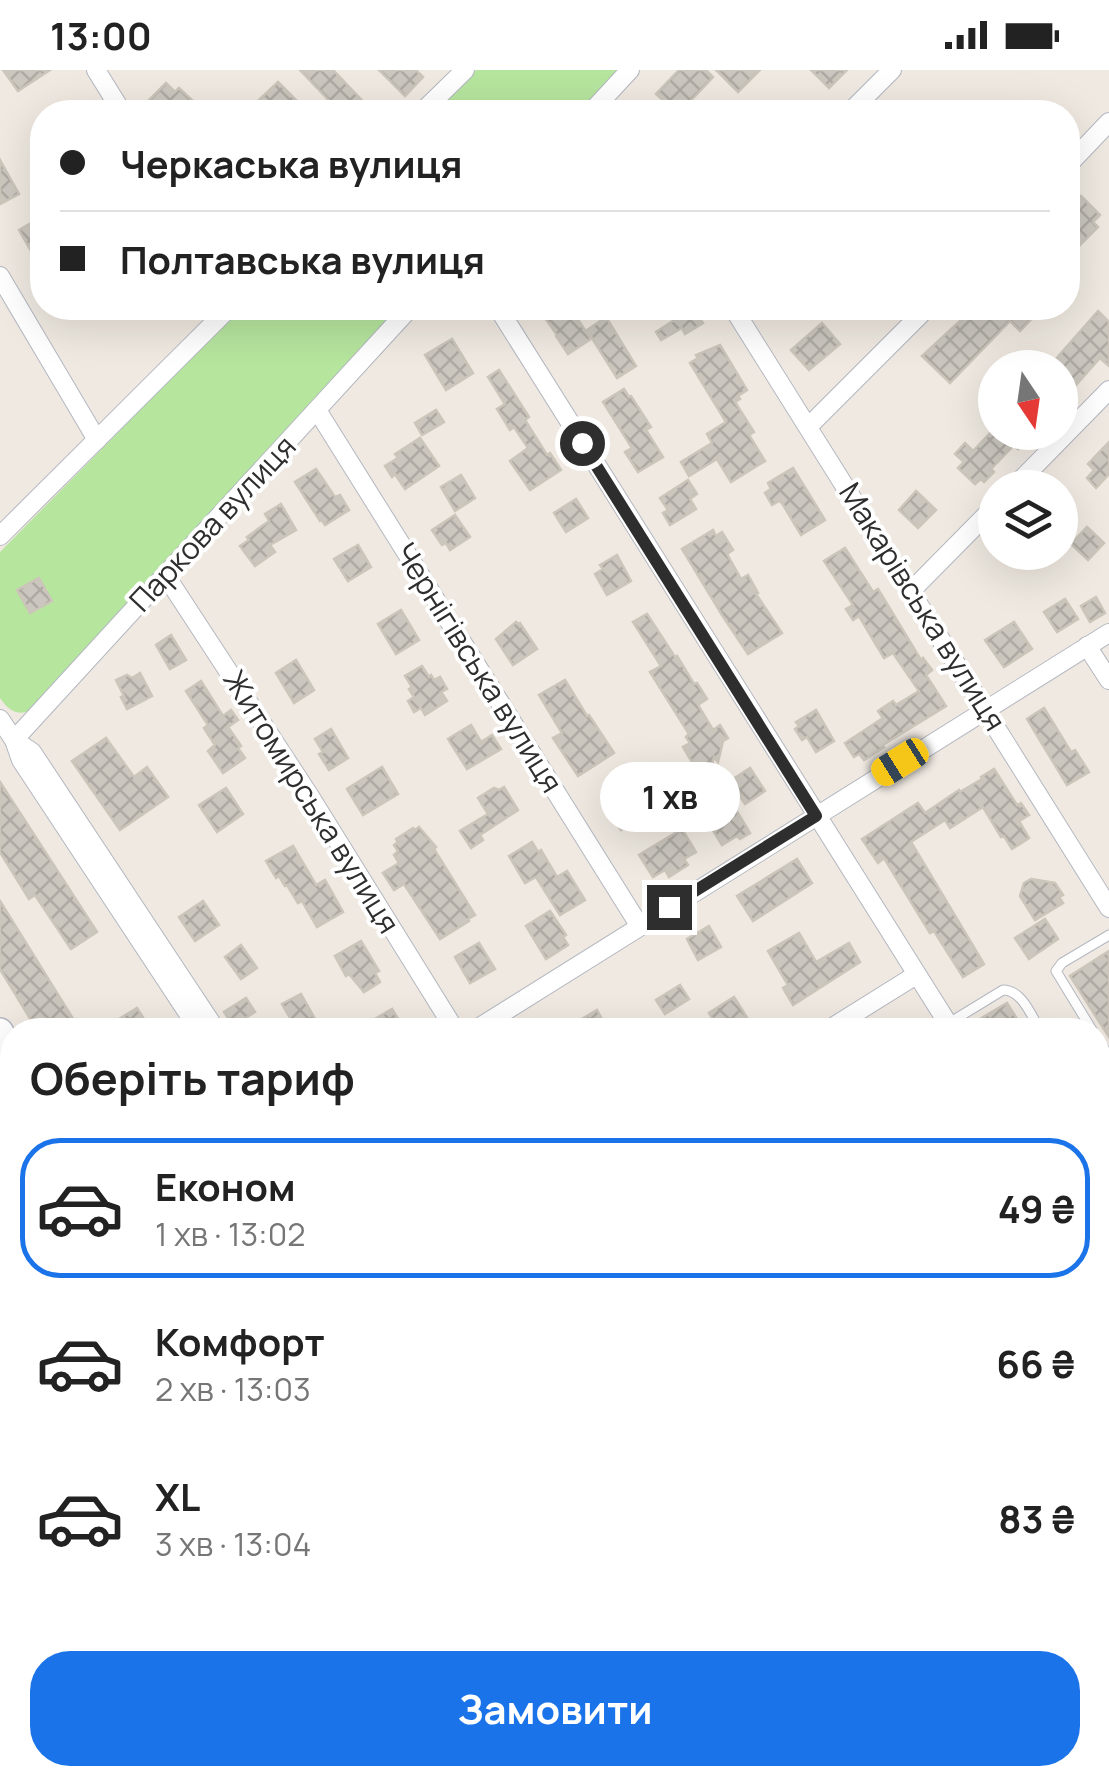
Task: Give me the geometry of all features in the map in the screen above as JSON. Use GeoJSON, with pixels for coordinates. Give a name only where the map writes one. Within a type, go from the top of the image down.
{"type":"FeatureCollection","features":[{"type":"Feature","properties":{"kind":"street"},"geometry":{"type":"LineString","coordinates":[[434,100],[464,70]]}},
{"type":"Feature","properties":{"kind":"street"},"geometry":{"type":"LineString","coordinates":[[606,100],[630,70]]}},
{"type":"Feature","properties":{"kind":"street"},"geometry":{"type":"LineString","coordinates":[[862,100],[892,70]]}},
{"type":"Feature","properties":{"kind":"street"},"geometry":{"type":"LineString","coordinates":[[104,73],[116,100]]}},
{"type":"Feature","properties":{"kind":"street"},"geometry":{"type":"LineString","coordinates":[[1080,152],[1109,122]]}},
{"type":"Feature","properties":{"kind":"street"},"geometry":{"type":"LineString","coordinates":[[0,276],[97,440]]}},
{"type":"Feature","properties":{"kind":"street"},"geometry":{"type":"LineString","coordinates":[[0,536],[217,320]]}},
{"type":"Feature","properties":{"kind":"street","name":"Паркова вулиця"},"geometry":{"type":"LineString","coordinates":[[14,740],[399,320]]}},
{"type":"Feature","properties":{"kind":"street"},"geometry":{"type":"LineString","coordinates":[[506,320],[945,1018]]}},
{"type":"Feature","properties":{"kind":"street","name":"Макарівська вулиця"},"geometry":{"type":"LineString","coordinates":[[741,320],[1109,908]]}},
{"type":"Feature","properties":{"kind":"street"},"geometry":{"type":"LineString","coordinates":[[808,427],[915,320]]}},
{"type":"Feature","properties":{"kind":"street"},"geometry":{"type":"LineString","coordinates":[[1031,470],[1109,390]]}},
{"type":"Feature","properties":{"kind":"street","name":"Чернігівська вулиця"},"geometry":{"type":"LineString","coordinates":[[317,410],[640,926]]}},
{"type":"Feature","properties":{"kind":"street"},"geometry":{"type":"LineString","coordinates":[[911,590],[978,523]]}},
{"type":"Feature","properties":{"kind":"street","name":"Житомирська вулиця"},"geometry":{"type":"LineString","coordinates":[[166,576],[447,1018]]}},
{"type":"Feature","properties":{"kind":"street"},"geometry":{"type":"LineString","coordinates":[[495,1018],[1109,633]]}},
{"type":"Feature","properties":{"kind":"street"},"geometry":{"type":"LineString","coordinates":[[1087,646],[1109,680]]}},
{"type":"Feature","properties":{"kind":"street"},"geometry":{"type":"LineString","coordinates":[[0,719],[21,760],[191,1018]]}},
{"type":"Feature","properties":{"kind":"street"},"geometry":{"type":"LineString","coordinates":[[14,740],[32,752],[208,1018]]}},
{"type":"Feature","properties":{"kind":"street"},"geometry":{"type":"LineString","coordinates":[[847,1018],[916,975]]}},
{"type":"Feature","properties":{"kind":"lane"},"geometry":{"type":"LineString","coordinates":[[1085,1018],[1056,971],[1062,963],[1109,935]]}},
{"type":"Feature","properties":{"kind":"lane"},"geometry":{"type":"LineString","coordinates":[[962,1018],[1010,989],[1017,993],[1033,1018]]}},
{"type":"Feature","properties":{"kind":"green space"},"geometry":{"type":"Polygon","coordinates":[[[476,70],[621,70],[591,100],[446,100],[476,70]]]}},
{"type":"Feature","properties":{"kind":"green space"},"geometry":{"type":"Polygon","coordinates":[[[229,320],[389,320],[29,711],[20,713],[0,698],[0,552],[229,320]]]}},
{"type":"Feature","properties":{"kind":"building"},"geometry":{"type":"Polygon","coordinates":[[[3,70],[50,70],[18,91],[3,70]]]}},
{"type":"Feature","properties":{"kind":"building"},"geometry":{"type":"Polygon","coordinates":[[[300,70],[333,70],[362,100],[329,100],[300,70]]]}},
{"type":"Feature","properties":{"kind":"building"},"geometry":{"type":"Polygon","coordinates":[[[379,70],[416,70],[423,77],[405,96],[379,70]]]}},
{"type":"Feature","properties":{"kind":"building"},"geometry":{"type":"Polygon","coordinates":[[[679,70],[706,70],[713,77],[691,100],[663,100],[656,94],[679,70]]]}},
{"type":"Feature","properties":{"kind":"building"},"geometry":{"type":"Polygon","coordinates":[[[716,70],[760,70],[738,92],[716,70]]]}},
{"type":"Feature","properties":{"kind":"building"},"geometry":{"type":"Polygon","coordinates":[[[811,70],[847,70],[829,88],[811,70]]]}},
{"type":"Feature","properties":{"kind":"building"},"geometry":{"type":"Polygon","coordinates":[[[278,82],[296,100],[259,100],[278,82]]]}},
{"type":"Feature","properties":{"kind":"building"},"geometry":{"type":"Polygon","coordinates":[[[166,83],[192,100],[149,100],[166,83]]]}},
{"type":"Feature","properties":{"kind":"building"},"geometry":{"type":"Polygon","coordinates":[[[0,160],[19,194],[0,204],[0,160]]]}},
{"type":"Feature","properties":{"kind":"building"},"geometry":{"type":"Polygon","coordinates":[[[1080,197],[1100,215],[1093,222],[1098,227],[1080,245],[1080,197]]]}},
{"type":"Feature","properties":{"kind":"building"},"geometry":{"type":"Polygon","coordinates":[[[30,224],[30,249],[19,230],[30,224]]]}},
{"type":"Feature","properties":{"kind":"building"},"geometry":{"type":"Polygon","coordinates":[[[1098,311],[1109,322],[1109,366],[1100,358],[1078,383],[1078,350],[1064,350],[1098,311]]]}},
{"type":"Feature","properties":{"kind":"building"},"geometry":{"type":"Polygon","coordinates":[[[546,320],[578,320],[591,339],[568,354],[546,320]]]}},
{"type":"Feature","properties":{"kind":"building"},"geometry":{"type":"Polygon","coordinates":[[[608,320],[636,366],[617,378],[587,330],[608,320]]]}},
{"type":"Feature","properties":{"kind":"building"},"geometry":{"type":"Polygon","coordinates":[[[674,320],[703,323],[685,334],[682,328],[661,340],[656,332],[674,320]]]}},
{"type":"Feature","properties":{"kind":"building"},"geometry":{"type":"Polygon","coordinates":[[[961,320],[1031,320],[1020,331],[1010,321],[950,383],[922,356],[961,320]]]}},
{"type":"Feature","properties":{"kind":"building"},"geometry":{"type":"Polygon","coordinates":[[[822,323],[840,344],[809,370],[791,350],[822,323]]]}},
{"type":"Feature","properties":{"kind":"building"},"geometry":{"type":"Polygon","coordinates":[[[452,339],[473,373],[446,390],[425,355],[452,339]]]}},
{"type":"Feature","properties":{"kind":"building"},"geometry":{"type":"Polygon","coordinates":[[[720,345],[747,390],[735,402],[754,432],[749,435],[765,461],[731,482],[717,459],[689,476],[681,462],[712,443],[707,434],[726,422],[690,363],[698,358],[696,355],[720,345]]]}},
{"type":"Feature","properties":{"kind":"building"},"geometry":{"type":"Polygon","coordinates":[[[499,370],[529,417],[525,420],[561,470],[530,490],[510,461],[528,448],[497,409],[505,404],[488,377],[499,370]]]}},
{"type":"Feature","properties":{"kind":"building"},"geometry":{"type":"Polygon","coordinates":[[[624,389],[651,427],[646,430],[663,457],[638,472],[625,452],[632,448],[603,402],[624,389]]]}},
{"type":"Feature","properties":{"kind":"building"},"geometry":{"type":"Polygon","coordinates":[[[436,410],[444,422],[422,435],[415,423],[436,410]]]}},
{"type":"Feature","properties":{"kind":"building"},"geometry":{"type":"Polygon","coordinates":[[[420,438],[439,466],[405,489],[385,466],[398,458],[395,454],[420,438]]]}},
{"type":"Feature","properties":{"kind":"building"},"geometry":{"type":"Polygon","coordinates":[[[1109,442],[1109,474],[1096,488],[1087,478],[1094,470],[1088,464],[1109,442]]]}},
{"type":"Feature","properties":{"kind":"building"},"geometry":{"type":"Polygon","coordinates":[[[965,443],[973,451],[978,446],[978,450],[1009,450],[992,470],[978,470],[975,484],[958,468],[964,462],[955,454],[965,443]]]}},
{"type":"Feature","properties":{"kind":"building"},"geometry":{"type":"Polygon","coordinates":[[[793,468],[825,520],[801,535],[782,503],[772,505],[765,493],[771,489],[768,483],[793,468]]]}},
{"type":"Feature","properties":{"kind":"building"},"geometry":{"type":"Polygon","coordinates":[[[316,469],[349,510],[325,525],[295,482],[316,469]]]}},
{"type":"Feature","properties":{"kind":"building"},"geometry":{"type":"Polygon","coordinates":[[[461,475],[475,498],[455,511],[441,487],[461,475]]]}},
{"type":"Feature","properties":{"kind":"building"},"geometry":{"type":"Polygon","coordinates":[[[688,480],[697,494],[690,499],[696,509],[670,525],[663,513],[668,510],[660,498],[688,480]]]}},
{"type":"Feature","properties":{"kind":"building"},"geometry":{"type":"Polygon","coordinates":[[[916,491],[936,510],[918,528],[899,510],[916,491]]]}},
{"type":"Feature","properties":{"kind":"building"},"geometry":{"type":"Polygon","coordinates":[[[576,499],[588,518],[566,532],[554,513],[576,499]]]}},
{"type":"Feature","properties":{"kind":"building"},"geometry":{"type":"Polygon","coordinates":[[[281,504],[296,530],[270,545],[275,552],[255,566],[240,546],[269,521],[265,514],[281,504]]]}},
{"type":"Feature","properties":{"kind":"building"},"geometry":{"type":"Polygon","coordinates":[[[455,515],[470,537],[450,550],[432,530],[455,515]]]}},
{"type":"Feature","properties":{"kind":"building"},"geometry":{"type":"Polygon","coordinates":[[[1087,527],[1104,543],[1088,560],[1078,551],[1078,537],[1087,527]]]}},
{"type":"Feature","properties":{"kind":"building"},"geometry":{"type":"Polygon","coordinates":[[[713,530],[716,536],[722,532],[733,550],[727,554],[741,579],[748,575],[782,633],[748,654],[682,549],[713,530]]]}},
{"type":"Feature","properties":{"kind":"building"},"geometry":{"type":"Polygon","coordinates":[[[358,545],[371,567],[348,581],[334,559],[358,545]]]}},
{"type":"Feature","properties":{"kind":"building"},"geometry":{"type":"Polygon","coordinates":[[[845,548],[873,592],[878,589],[921,660],[932,670],[926,675],[946,706],[864,760],[859,754],[854,757],[845,743],[883,718],[878,711],[919,691],[893,653],[884,658],[859,616],[853,620],[846,609],[853,605],[824,561],[845,548]]]}},
{"type":"Feature","properties":{"kind":"building"},"geometry":{"type":"Polygon","coordinates":[[[617,555],[631,581],[607,595],[595,574],[603,569],[600,565],[617,555]]]}},
{"type":"Feature","properties":{"kind":"building"},"geometry":{"type":"Polygon","coordinates":[[[39,578],[52,601],[30,613],[17,590],[39,578]]]}},
{"type":"Feature","properties":{"kind":"building"},"geometry":{"type":"Polygon","coordinates":[[[1096,597],[1105,613],[1090,622],[1081,606],[1096,597]]]}},
{"type":"Feature","properties":{"kind":"building"},"geometry":{"type":"Polygon","coordinates":[[[1065,599],[1078,619],[1057,632],[1044,612],[1065,599]]]}},
{"type":"Feature","properties":{"kind":"building"},"geometry":{"type":"Polygon","coordinates":[[[401,610],[419,640],[396,654],[378,624],[401,610]]]}},
{"type":"Feature","properties":{"kind":"building"},"geometry":{"type":"Polygon","coordinates":[[[647,614],[707,699],[698,705],[713,730],[720,725],[728,738],[723,741],[718,762],[714,757],[710,774],[692,769],[683,747],[690,743],[686,737],[689,734],[650,672],[661,666],[633,622],[647,614]]]}},
{"type":"Feature","properties":{"kind":"building"},"geometry":{"type":"Polygon","coordinates":[[[516,622],[537,649],[513,665],[496,639],[516,622]]]}},
{"type":"Feature","properties":{"kind":"building"},"geometry":{"type":"Polygon","coordinates":[[[1014,622],[1032,649],[1004,667],[985,640],[1014,622]]]}},
{"type":"Feature","properties":{"kind":"building"},"geometry":{"type":"Polygon","coordinates":[[[171,635],[186,660],[170,669],[156,645],[171,635]]]}},
{"type":"Feature","properties":{"kind":"building"},"geometry":{"type":"Polygon","coordinates":[[[296,660],[314,690],[294,703],[276,673],[296,660]]]}},
{"type":"Feature","properties":{"kind":"building"},"geometry":{"type":"Polygon","coordinates":[[[422,666],[429,677],[440,677],[447,689],[441,692],[447,701],[425,715],[421,708],[414,712],[408,701],[414,697],[405,676],[422,666]]]}},
{"type":"Feature","properties":{"kind":"building"},"geometry":{"type":"Polygon","coordinates":[[[140,673],[152,696],[127,709],[116,680],[140,673]]]}},
{"type":"Feature","properties":{"kind":"building"},"geometry":{"type":"Polygon","coordinates":[[[565,680],[614,753],[578,776],[553,738],[562,733],[539,695],[565,680]]]}},
{"type":"Feature","properties":{"kind":"building"},"geometry":{"type":"Polygon","coordinates":[[[201,681],[223,716],[231,710],[238,720],[228,727],[245,758],[223,773],[208,751],[215,745],[204,728],[208,725],[186,691],[201,681]]]}},
{"type":"Feature","properties":{"kind":"building"},"geometry":{"type":"Polygon","coordinates":[[[1044,708],[1071,752],[1075,750],[1089,772],[1067,785],[1027,719],[1044,708]]]}},
{"type":"Feature","properties":{"kind":"building"},"geometry":{"type":"Polygon","coordinates":[[[816,710],[834,741],[816,752],[807,737],[802,740],[795,729],[799,726],[796,722],[816,710]]]}},
{"type":"Feature","properties":{"kind":"building"},"geometry":{"type":"Polygon","coordinates":[[[471,725],[481,742],[492,735],[501,749],[467,769],[448,739],[471,725]]]}},
{"type":"Feature","properties":{"kind":"building"},"geometry":{"type":"Polygon","coordinates":[[[331,729],[348,758],[329,770],[315,739],[331,729]]]}},
{"type":"Feature","properties":{"kind":"building"},"geometry":{"type":"Polygon","coordinates":[[[106,738],[134,777],[147,767],[168,797],[120,830],[72,761],[106,738]]]}},
{"type":"Feature","properties":{"kind":"building"},"geometry":{"type":"Polygon","coordinates":[[[382,767],[398,794],[363,815],[347,789],[382,767]]]}},
{"type":"Feature","properties":{"kind":"building"},"geometry":{"type":"Polygon","coordinates":[[[750,768],[765,791],[745,804],[730,781],[750,768]]]}},
{"type":"Feature","properties":{"kind":"building"},"geometry":{"type":"Polygon","coordinates":[[[994,769],[1017,805],[1021,803],[1029,815],[1019,821],[1029,838],[1012,849],[983,807],[950,828],[945,820],[911,842],[984,964],[963,977],[934,931],[930,933],[884,858],[878,863],[862,839],[918,803],[925,813],[994,769]]]}},
{"type":"Feature","properties":{"kind":"building"},"geometry":{"type":"Polygon","coordinates":[[[670,779],[684,801],[688,786],[705,812],[683,826],[669,802],[664,802],[621,830],[606,801],[636,782],[645,795],[670,779]]]}},
{"type":"Feature","properties":{"kind":"building"},"geometry":{"type":"Polygon","coordinates":[[[0,782],[97,932],[71,949],[35,895],[29,899],[0,852],[0,782]]]}},
{"type":"Feature","properties":{"kind":"building"},"geometry":{"type":"Polygon","coordinates":[[[504,787],[518,810],[480,835],[483,840],[471,848],[460,831],[488,814],[478,798],[504,787]]]}},
{"type":"Feature","properties":{"kind":"building"},"geometry":{"type":"Polygon","coordinates":[[[226,788],[243,814],[217,832],[199,805],[226,788]]]}},
{"type":"Feature","properties":{"kind":"building"},"geometry":{"type":"Polygon","coordinates":[[[733,805],[750,833],[722,845],[707,821],[733,805]]]}},
{"type":"Feature","properties":{"kind":"building"},"geometry":{"type":"Polygon","coordinates":[[[419,827],[436,847],[475,915],[440,939],[404,884],[394,890],[383,873],[399,863],[394,855],[398,851],[396,839],[419,827]]]}},
{"type":"Feature","properties":{"kind":"building"},"geometry":{"type":"Polygon","coordinates":[[[682,829],[696,852],[684,859],[688,865],[669,877],[665,870],[653,877],[639,855],[682,829]]]}},
{"type":"Feature","properties":{"kind":"building"},"geometry":{"type":"Polygon","coordinates":[[[532,842],[557,877],[567,871],[585,900],[560,915],[536,877],[525,883],[509,856],[532,842]]]}},
{"type":"Feature","properties":{"kind":"building"},"geometry":{"type":"Polygon","coordinates":[[[293,846],[316,885],[325,880],[343,912],[317,927],[302,901],[298,903],[266,861],[293,846]]]}},
{"type":"Feature","properties":{"kind":"building"},"geometry":{"type":"Polygon","coordinates":[[[797,859],[812,883],[753,921],[737,896],[797,859]]]}},
{"type":"Feature","properties":{"kind":"building"},"geometry":{"type":"Polygon","coordinates":[[[1031,879],[1055,883],[1063,895],[1059,897],[1063,903],[1035,920],[1020,896],[1024,883],[1031,879]]]}},
{"type":"Feature","properties":{"kind":"building"},"geometry":{"type":"Polygon","coordinates":[[[0,901],[73,1018],[30,1018],[0,969],[0,901]]]}},
{"type":"Feature","properties":{"kind":"building"},"geometry":{"type":"Polygon","coordinates":[[[203,901],[219,925],[195,941],[179,917],[203,901]]]}},
{"type":"Feature","properties":{"kind":"building"},"geometry":{"type":"Polygon","coordinates":[[[550,911],[568,945],[546,959],[526,926],[550,911]]]}},
{"type":"Feature","properties":{"kind":"building"},"geometry":{"type":"Polygon","coordinates":[[[1045,919],[1058,939],[1029,959],[1015,938],[1045,919]]]}},
{"type":"Feature","properties":{"kind":"building"},"geometry":{"type":"Polygon","coordinates":[[[709,926],[721,947],[698,960],[687,939],[709,926]]]}},
{"type":"Feature","properties":{"kind":"building"},"geometry":{"type":"Polygon","coordinates":[[[799,933],[816,962],[849,943],[860,962],[793,1005],[783,988],[788,985],[768,951],[799,933]]]}},
{"type":"Feature","properties":{"kind":"building"},"geometry":{"type":"Polygon","coordinates":[[[361,941],[379,971],[375,973],[380,982],[364,992],[349,974],[346,976],[335,956],[361,941]]]}},
{"type":"Feature","properties":{"kind":"building"},"geometry":{"type":"Polygon","coordinates":[[[479,943],[495,969],[470,983],[455,957],[479,943]]]}},
{"type":"Feature","properties":{"kind":"building"},"geometry":{"type":"Polygon","coordinates":[[[241,945],[257,968],[241,979],[225,957],[241,945]]]}},
{"type":"Feature","properties":{"kind":"building"},"geometry":{"type":"Polygon","coordinates":[[[1109,951],[1109,1018],[1097,1018],[1070,976],[1109,951]]]}},
{"type":"Feature","properties":{"kind":"building"},"geometry":{"type":"Polygon","coordinates":[[[680,985],[689,999],[665,1014],[656,1000],[680,985]]]}},
{"type":"Feature","properties":{"kind":"building"},"geometry":{"type":"Polygon","coordinates":[[[301,994],[314,1018],[290,1018],[282,1004],[301,994]]]}},
{"type":"Feature","properties":{"kind":"building"},"geometry":{"type":"Polygon","coordinates":[[[734,997],[747,1018],[712,1018],[709,1013],[734,997]]]}},
{"type":"Feature","properties":{"kind":"building"},"geometry":{"type":"Polygon","coordinates":[[[246,998],[255,1012],[246,1018],[228,1018],[224,1012],[246,998]]]}},
{"type":"Feature","properties":{"kind":"building"},"geometry":{"type":"Polygon","coordinates":[[[1007,1003],[1016,1018],[982,1018],[1007,1003]]]}},
{"type":"Feature","properties":{"kind":"building"},"geometry":{"type":"Polygon","coordinates":[[[137,1008],[143,1018],[121,1018],[137,1008]]]}},
{"type":"Feature","properties":{"kind":"building"},"geometry":{"type":"Polygon","coordinates":[[[392,1009],[398,1018],[377,1018],[392,1009]]]}},
{"type":"Feature","properties":{"kind":"building"},"geometry":{"type":"Polygon","coordinates":[[[597,1010],[601,1018],[583,1018],[597,1010]]]}},
{"type":"Feature","properties":{"kind":"route"},"geometry":{"type":"LineString","coordinates":[[582,443],[816,816],[669,907]]}}]}
